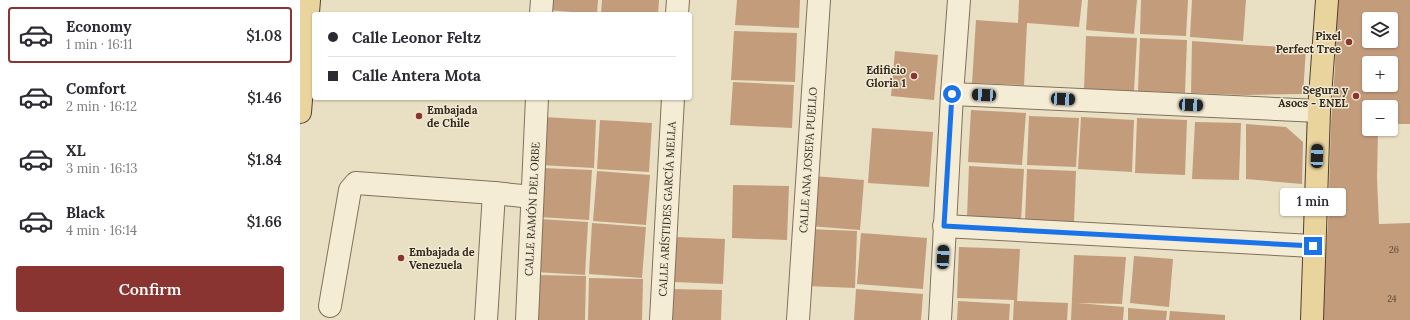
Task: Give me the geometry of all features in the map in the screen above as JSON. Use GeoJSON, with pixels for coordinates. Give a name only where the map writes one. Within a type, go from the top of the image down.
{"type":"FeatureCollection","features":[{"type":"Feature","properties":{"kind":"main road"},"geometry":{"type":"LineString","coordinates":[[300,112],[309,0]]}},
{"type":"Feature","properties":{"kind":"main road"},"geometry":{"type":"LineString","coordinates":[[1312,320],[1313,246],[1319,111],[1327,0]]}},
{"type":"Feature","properties":{"kind":"street"},"geometry":{"type":"LineString","coordinates":[[541,12],[542,0]]}},
{"type":"Feature","properties":{"kind":"street"},"geometry":{"type":"LineString","coordinates":[[677,12],[678,0]]}},
{"type":"Feature","properties":{"kind":"street","name":"CALLE ANA JOSEFA PUELLO"},"geometry":{"type":"LineString","coordinates":[[798,320],[819,0]]}},
{"type":"Feature","properties":{"kind":"street"},"geometry":{"type":"LineString","coordinates":[[940,320],[944,226],[959,0]]}},
{"type":"Feature","properties":{"kind":"street"},"geometry":{"type":"LineString","coordinates":[[952,94],[1319,111]]}},
{"type":"Feature","properties":{"kind":"street","name":"CALLE RAMÓN DEL ORBE"},"geometry":{"type":"LineString","coordinates":[[527,320],[537,100]]}},
{"type":"Feature","properties":{"kind":"street","name":"CALLE ARÍSTIDES GARCÍA MELLA"},"geometry":{"type":"LineString","coordinates":[[661,320],[673,100]]}},
{"type":"Feature","properties":{"kind":"street"},"geometry":{"type":"LineString","coordinates":[[330,306],[350,190],[356,183],[494,192],[532,197]]}},
{"type":"Feature","properties":{"kind":"street"},"geometry":{"type":"LineString","coordinates":[[486,320],[494,192]]}},
{"type":"Feature","properties":{"kind":"street"},"geometry":{"type":"LineString","coordinates":[[944,226],[1313,246]]}},
{"type":"Feature","properties":{"kind":"building"},"geometry":{"type":"Polygon","coordinates":[[[548,0],[598,0],[597,12],[547,10],[548,0]]]}},
{"type":"Feature","properties":{"kind":"building"},"geometry":{"type":"Polygon","coordinates":[[[602,0],[659,0],[658,12],[601,12],[602,0]]]}},
{"type":"Feature","properties":{"kind":"building"},"geometry":{"type":"Polygon","coordinates":[[[737,0],[800,0],[799,28],[735,25],[737,0]]]}},
{"type":"Feature","properties":{"kind":"building"},"geometry":{"type":"Polygon","coordinates":[[[1019,0],[1082,0],[1079,27],[1027,23],[1024,85],[972,83],[976,20],[1018,23],[1019,0]]]}},
{"type":"Feature","properties":{"kind":"building"},"geometry":{"type":"Polygon","coordinates":[[[1088,0],[1137,0],[1134,34],[1086,30],[1088,0]]]}},
{"type":"Feature","properties":{"kind":"building"},"geometry":{"type":"Polygon","coordinates":[[[1141,0],[1188,0],[1186,36],[1140,34],[1141,0]]]}},
{"type":"Feature","properties":{"kind":"building"},"geometry":{"type":"Polygon","coordinates":[[[1192,0],[1246,0],[1243,41],[1190,37],[1192,0]]]}},
{"type":"Feature","properties":{"kind":"building"},"geometry":{"type":"Polygon","coordinates":[[[1336,0],[1410,0],[1410,124],[1398,124],[1398,100],[1362,100],[1362,136],[1378,136],[1377,179],[1379,224],[1410,223],[1410,320],[1324,320],[1324,276],[1328,223],[1331,123],[1335,67],[1336,0]]]}},
{"type":"Feature","properties":{"kind":"building"},"geometry":{"type":"Polygon","coordinates":[[[734,31],[797,33],[795,82],[731,80],[734,31]]]}},
{"type":"Feature","properties":{"kind":"building"},"geometry":{"type":"Polygon","coordinates":[[[1086,36],[1137,38],[1134,91],[1084,89],[1086,36]]]}},
{"type":"Feature","properties":{"kind":"building"},"geometry":{"type":"Polygon","coordinates":[[[1140,38],[1187,40],[1185,93],[1138,91],[1140,38]]]}},
{"type":"Feature","properties":{"kind":"building"},"geometry":{"type":"Polygon","coordinates":[[[1192,41],[1306,48],[1303,94],[1245,95],[1191,93],[1192,41]]]}},
{"type":"Feature","properties":{"kind":"building","name":"Edificio Gloria 1"},"geometry":{"type":"Polygon","coordinates":[[[895,51],[938,55],[934,100],[891,96],[895,51]]]}},
{"type":"Feature","properties":{"kind":"building"},"geometry":{"type":"Polygon","coordinates":[[[733,82],[794,85],[792,128],[730,125],[733,82]]]}},
{"type":"Feature","properties":{"kind":"building"},"geometry":{"type":"Polygon","coordinates":[[[971,110],[1026,113],[1022,165],[968,162],[971,110]]]}},
{"type":"Feature","properties":{"kind":"building"},"geometry":{"type":"Polygon","coordinates":[[[1029,116],[1079,118],[1076,167],[1027,165],[1029,116]]]}},
{"type":"Feature","properties":{"kind":"building"},"geometry":{"type":"Polygon","coordinates":[[[543,117],[596,120],[594,168],[540,165],[543,117]]]}},
{"type":"Feature","properties":{"kind":"building"},"geometry":{"type":"Polygon","coordinates":[[[1081,117],[1134,120],[1132,172],[1078,169],[1081,117]]]}},
{"type":"Feature","properties":{"kind":"building"},"geometry":{"type":"Polygon","coordinates":[[[1137,118],[1187,120],[1185,175],[1135,173],[1137,118]]]}},
{"type":"Feature","properties":{"kind":"building"},"geometry":{"type":"Polygon","coordinates":[[[600,120],[652,123],[649,172],[597,169],[600,120]]]}},
{"type":"Feature","properties":{"kind":"building"},"geometry":{"type":"Polygon","coordinates":[[[1195,122],[1241,123],[1239,180],[1192,179],[1195,122]]]}},
{"type":"Feature","properties":{"kind":"building"},"geometry":{"type":"Polygon","coordinates":[[[1246,124],[1286,127],[1303,142],[1302,184],[1246,179],[1246,124]]]}},
{"type":"Feature","properties":{"kind":"building"},"geometry":{"type":"Polygon","coordinates":[[[872,128],[933,132],[929,187],[868,183],[872,128]]]}},
{"type":"Feature","properties":{"kind":"building"},"geometry":{"type":"Polygon","coordinates":[[[969,166],[1024,169],[1021,220],[967,217],[969,166]]]}},
{"type":"Feature","properties":{"kind":"building"},"geometry":{"type":"Polygon","coordinates":[[[541,168],[592,170],[589,220],[539,217],[541,168]]]}},
{"type":"Feature","properties":{"kind":"building"},"geometry":{"type":"Polygon","coordinates":[[[1027,169],[1076,171],[1074,222],[1025,221],[1027,169]]]}},
{"type":"Feature","properties":{"kind":"building"},"geometry":{"type":"Polygon","coordinates":[[[597,171],[650,175],[646,225],[593,221],[597,171]]]}},
{"type":"Feature","properties":{"kind":"building"},"geometry":{"type":"Polygon","coordinates":[[[813,176],[864,180],[860,230],[809,226],[813,176]]]}},
{"type":"Feature","properties":{"kind":"building"},"geometry":{"type":"Polygon","coordinates":[[[733,185],[789,186],[787,240],[732,238],[733,185]]]}},
{"type":"Feature","properties":{"kind":"building"},"geometry":{"type":"Polygon","coordinates":[[[539,219],[588,222],[585,275],[536,272],[539,219]]]}},
{"type":"Feature","properties":{"kind":"building"},"geometry":{"type":"Polygon","coordinates":[[[592,223],[646,227],[642,278],[589,274],[592,223]]]}},
{"type":"Feature","properties":{"kind":"building"},"geometry":{"type":"Polygon","coordinates":[[[808,229],[857,231],[855,288],[806,286],[808,229]]]}},
{"type":"Feature","properties":{"kind":"building"},"geometry":{"type":"Polygon","coordinates":[[[861,233],[927,238],[923,289],[857,284],[861,233]]]}},
{"type":"Feature","properties":{"kind":"building"},"geometry":{"type":"Polygon","coordinates":[[[676,237],[725,239],[723,284],[674,282],[676,237]]]}},
{"type":"Feature","properties":{"kind":"building"},"geometry":{"type":"Polygon","coordinates":[[[959,247],[1020,249],[1017,301],[1068,303],[1067,320],[1013,320],[1014,300],[957,298],[959,247]]]}},
{"type":"Feature","properties":{"kind":"building"},"geometry":{"type":"Polygon","coordinates":[[[1074,255],[1126,257],[1122,304],[1077,303],[1124,307],[1123,320],[1071,320],[1074,255]]]}},
{"type":"Feature","properties":{"kind":"building"},"geometry":{"type":"Polygon","coordinates":[[[1134,256],[1173,259],[1169,307],[1130,303],[1134,256]]]}},
{"type":"Feature","properties":{"kind":"building"},"geometry":{"type":"Polygon","coordinates":[[[535,275],[586,276],[585,320],[533,320],[535,275]]]}},
{"type":"Feature","properties":{"kind":"building"},"geometry":{"type":"Polygon","coordinates":[[[589,278],[643,279],[642,320],[588,320],[589,278]]]}},
{"type":"Feature","properties":{"kind":"building"},"geometry":{"type":"Polygon","coordinates":[[[670,289],[722,290],[721,320],[670,320],[670,289]]]}},
{"type":"Feature","properties":{"kind":"building"},"geometry":{"type":"Polygon","coordinates":[[[856,289],[923,294],[921,320],[854,320],[856,289]]]}},
{"type":"Feature","properties":{"kind":"building"},"geometry":{"type":"Polygon","coordinates":[[[958,301],[1010,304],[1009,320],[957,320],[958,301]]]}},
{"type":"Feature","properties":{"kind":"building"},"geometry":{"type":"Polygon","coordinates":[[[1128,308],[1167,311],[1166,320],[1128,320],[1128,308]]]}},
{"type":"Feature","properties":{"kind":"building"},"geometry":{"type":"Polygon","coordinates":[[[1170,311],[1225,315],[1225,320],[1169,320],[1170,311]]]}},
{"type":"Feature","properties":{"kind":"place","name":"Pixel Perfect Tree"},"geometry":{"type":"Point","coordinates":[1349,42]}},
{"type":"Feature","properties":{"kind":"place","name":"Edificio Gloria 1"},"geometry":{"type":"Point","coordinates":[914,76]}},
{"type":"Feature","properties":{"kind":"place","name":"Segura y Asocs - ENEL"},"geometry":{"type":"Point","coordinates":[1356,96]}},
{"type":"Feature","properties":{"kind":"place","name":"Embajada de Chile"},"geometry":{"type":"Point","coordinates":[419,116]}},
{"type":"Feature","properties":{"kind":"place","name":"Embajada de Venezuela"},"geometry":{"type":"Point","coordinates":[401,258]}},
{"type":"Feature","properties":{"kind":"route"},"geometry":{"type":"LineString","coordinates":[[952,94],[944,226],[1313,246]]}}]}
